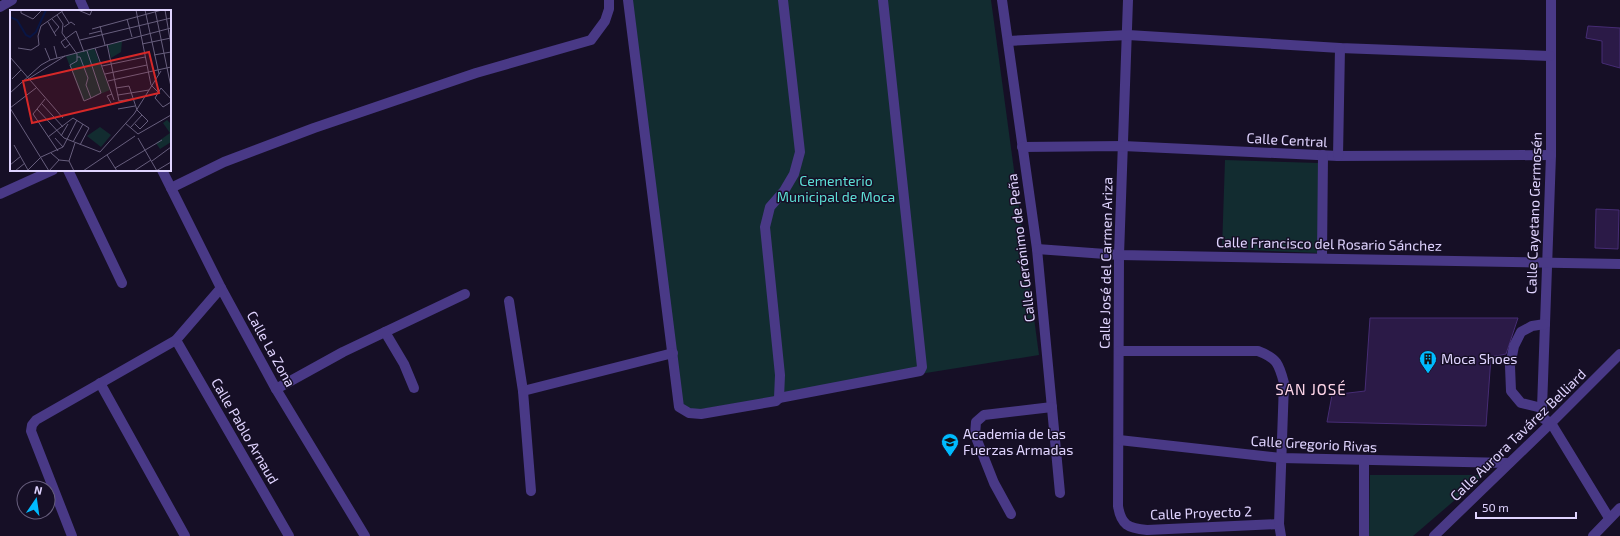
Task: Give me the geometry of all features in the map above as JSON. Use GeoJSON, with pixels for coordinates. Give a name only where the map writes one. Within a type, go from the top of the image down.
{"type":"FeatureCollection","features":[{"type":"Feature","properties":{"kind":"street"},"geometry":{"type":"LineString","coordinates":[[0,7],[12,0]]}},
{"type":"Feature","properties":{"kind":"street"},"geometry":{"type":"LineString","coordinates":[[80,0],[85,10]]}},
{"type":"Feature","properties":{"kind":"street"},"geometry":{"type":"LineString","coordinates":[[171,188],[224,162],[314,128],[476,73],[591,40],[605,21],[609,9],[609,0]]}},
{"type":"Feature","properties":{"kind":"street"},"geometry":{"type":"LineString","coordinates":[[628,0],[679,407],[689,413],[701,414],[776,401],[778,398],[920,371],[922,367],[882,0]]}},
{"type":"Feature","properties":{"kind":"street"},"geometry":{"type":"LineString","coordinates":[[778,398],[780,375],[764,227],[770,207],[784,191],[794,174],[800,152],[783,0]]}},
{"type":"Feature","properties":{"kind":"street","name":"Calle Gerónimo de Peña"},"geometry":{"type":"LineString","coordinates":[[1002,0],[1037,249],[1060,492]]}},
{"type":"Feature","properties":{"kind":"street","name":"Calle José del Carmen Ariza"},"geometry":{"type":"LineString","coordinates":[[1125,524],[1120,516],[1118,506],[1119,255],[1128,35],[1128,0]]}},
{"type":"Feature","properties":{"kind":"street","name":"Calle Cayetano Germosén"},"geometry":{"type":"LineString","coordinates":[[1542,408],[1551,155],[1551,0]]}},
{"type":"Feature","properties":{"kind":"street"},"geometry":{"type":"LineString","coordinates":[[1008,41],[1128,35],[1340,48],[1550,56]]}},
{"type":"Feature","properties":{"kind":"street"},"geometry":{"type":"LineString","coordinates":[[1338,156],[1340,48]]}},
{"type":"Feature","properties":{"kind":"street","name":"Calle Central"},"geometry":{"type":"LineString","coordinates":[[1022,147],[1123,146],[1338,156],[1551,155]]}},
{"type":"Feature","properties":{"kind":"street"},"geometry":{"type":"LineString","coordinates":[[1322,257],[1323,155]]}},
{"type":"Feature","properties":{"kind":"street"},"geometry":{"type":"LineString","coordinates":[[0,194],[50,171]]}},
{"type":"Feature","properties":{"kind":"street"},"geometry":{"type":"LineString","coordinates":[[68,171],[122,283]]}},
{"type":"Feature","properties":{"kind":"street","name":"Calle La Zona"},"geometry":{"type":"LineString","coordinates":[[162,171],[221,288],[276,389],[366,536]]}},
{"type":"Feature","properties":{"kind":"street","name":"Calle Francisco del Rosario Sánchez"},"geometry":{"type":"LineString","coordinates":[[1037,249],[1119,255],[1322,257],[1620,264]]}},
{"type":"Feature","properties":{"kind":"street"},"geometry":{"type":"LineString","coordinates":[[72,536],[31,431],[32,425],[36,420],[176,340],[221,288]]}},
{"type":"Feature","properties":{"kind":"street"},"geometry":{"type":"LineString","coordinates":[[276,389],[343,352],[466,294]]}},
{"type":"Feature","properties":{"kind":"street"},"geometry":{"type":"LineString","coordinates":[[510,300],[523,391],[531,491]]}},
{"type":"Feature","properties":{"kind":"street"},"geometry":{"type":"LineString","coordinates":[[1545,324],[1532,326],[1521,332],[1514,346],[1510,366],[1511,392],[1521,403],[1542,408],[1544,419],[1551,423],[1609,518]]}},
{"type":"Feature","properties":{"kind":"street"},"geometry":{"type":"LineString","coordinates":[[385,332],[404,364],[414,388]]}},
{"type":"Feature","properties":{"kind":"street","name":"Calle Pablo Arnaud"},"geometry":{"type":"LineString","coordinates":[[176,340],[289,536]]}},
{"type":"Feature","properties":{"kind":"street"},"geometry":{"type":"LineString","coordinates":[[1119,351],[1258,351],[1272,356],[1280,368],[1284,382],[1279,524],[1281,536]]}},
{"type":"Feature","properties":{"kind":"street"},"geometry":{"type":"LineString","coordinates":[[523,391],[673,353]]}},
{"type":"Feature","properties":{"kind":"street","name":"Calle Aurora Tavárez Belliard"},"geometry":{"type":"LineString","coordinates":[[1434,536],[1620,354]]}},
{"type":"Feature","properties":{"kind":"street"},"geometry":{"type":"LineString","coordinates":[[100,383],[185,536]]}},
{"type":"Feature","properties":{"kind":"street"},"geometry":{"type":"LineString","coordinates":[[1012,514],[994,484],[975,435],[976,422],[984,415],[1052,407]]}},
{"type":"Feature","properties":{"kind":"street","name":"Calle Gregorio Rivas"},"geometry":{"type":"LineString","coordinates":[[1119,440],[1281,458],[1509,463]]}},
{"type":"Feature","properties":{"kind":"street"},"geometry":{"type":"LineString","coordinates":[[1364,460],[1364,536]]}},
{"type":"Feature","properties":{"kind":"street"},"geometry":{"type":"LineString","coordinates":[[1593,536],[1620,508]]}},
{"type":"Feature","properties":{"kind":"street","name":"Calle Proyecto 2"},"geometry":{"type":"LineString","coordinates":[[1125,524],[1135,529],[1147,530],[1279,524]]}},
{"type":"Feature","properties":{"kind":"green space","name":"Cementerio Municipal de Moca"},"geometry":{"type":"Polygon","coordinates":[[[632,0],[991,0],[1039,355],[683,412],[632,0]]]}},
{"type":"Feature","properties":{"kind":"green space"},"geometry":{"type":"Polygon","coordinates":[[[1225,160],[1318,163],[1319,253],[1222,249],[1225,160]]]}},
{"type":"Feature","properties":{"kind":"green space"},"geometry":{"type":"Polygon","coordinates":[[[1370,475],[1484,475],[1413,536],[1369,536],[1370,475]]]}},
{"type":"Feature","properties":{"kind":"building"},"geometry":{"type":"Polygon","coordinates":[[[1588,26],[1620,28],[1620,68],[1602,63],[1602,41],[1586,38],[1588,26]]]}},
{"type":"Feature","properties":{"kind":"building"},"geometry":{"type":"Polygon","coordinates":[[[1596,209],[1619,210],[1618,249],[1595,248],[1596,209]]]}},
{"type":"Feature","properties":{"kind":"building","name":"Moca Shoes"},"geometry":{"type":"Polygon","coordinates":[[[1370,318],[1518,318],[1506,354],[1491,357],[1486,426],[1327,422],[1332,395],[1365,391],[1370,318]]]}},
{"type":"Feature","properties":{"kind":"place","name":"Moca Shoes"},"geometry":{"type":"Point","coordinates":[1428,374]}},
{"type":"Feature","properties":{"kind":"place","name":"Academia de las Fuerzas Armadas"},"geometry":{"type":"Point","coordinates":[950,457]}},
{"type":"Feature","properties":{"kind":"district","name":"SAN JOSÉ"},"geometry":{"type":"Point","coordinates":[1311,390]}}]}
